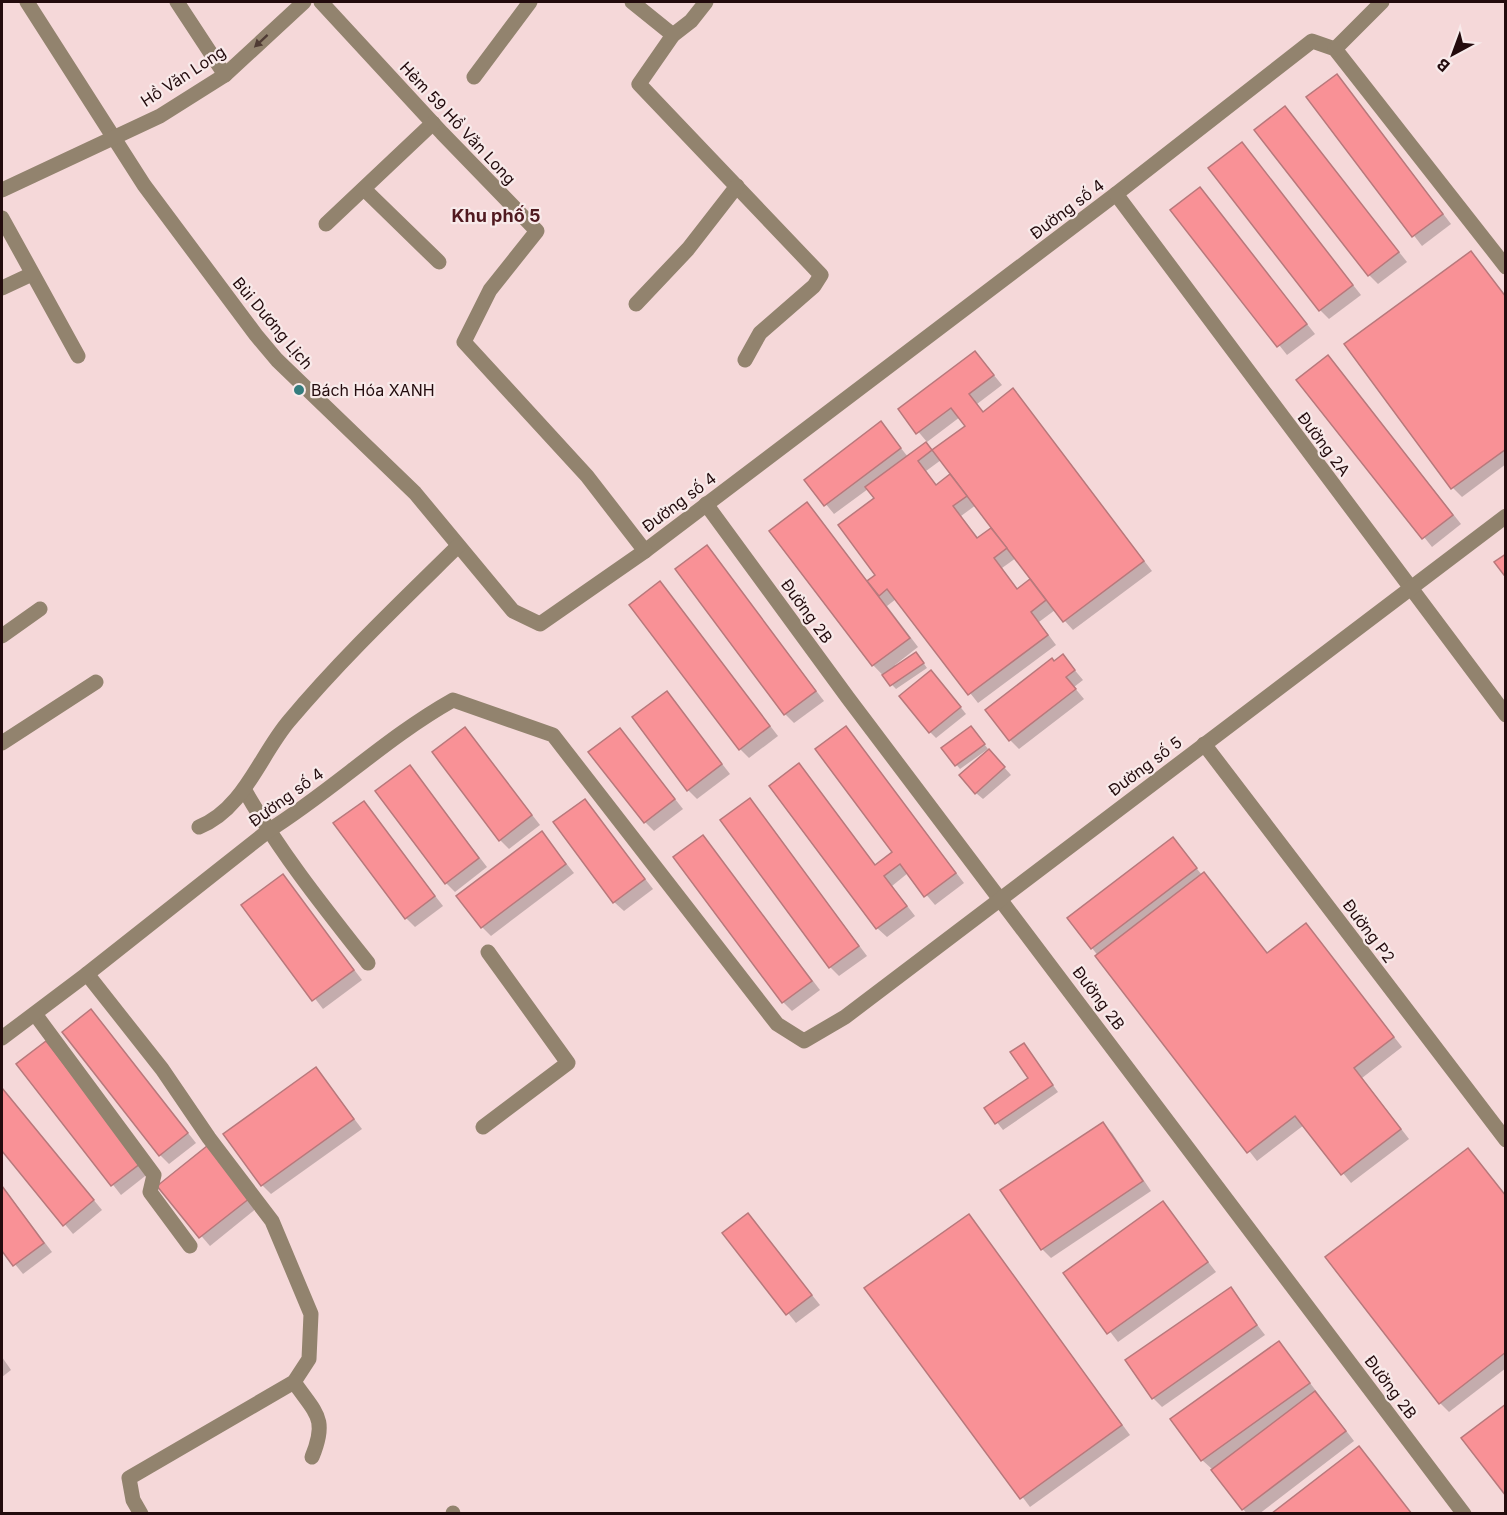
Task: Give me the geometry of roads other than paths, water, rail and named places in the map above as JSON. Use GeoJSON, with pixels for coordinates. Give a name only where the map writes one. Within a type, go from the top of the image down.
{"type":"FeatureCollection","features":[{"type":"Feature","properties":{"kind":"street","name":"Bùi Dương Lịch"},"geometry":{"type":"LineString","coordinates":[[27,2],[144,185],[226,298],[277,360],[415,493],[513,611],[540,624],[601,584]]}},
{"type":"Feature","properties":{"kind":"street"},"geometry":{"type":"LineString","coordinates":[[177,2],[225,75]]}},
{"type":"Feature","properties":{"kind":"street","name":"Hồ Văn Long"},"geometry":{"type":"LineString","coordinates":[[2,190],[112,136],[160,116],[225,75],[304,2]]}},
{"type":"Feature","properties":{"kind":"street","name":"Hẻm 59 Hồ Văn Long"},"geometry":{"type":"LineString","coordinates":[[321,2],[537,231],[490,290],[464,342],[587,476],[645,551]]}},
{"type":"Feature","properties":{"kind":"street"},"geometry":{"type":"LineString","coordinates":[[474,77],[530,2]]}},
{"type":"Feature","properties":{"kind":"street"},"geometry":{"type":"LineString","coordinates":[[632,2],[673,35]]}},
{"type":"Feature","properties":{"kind":"street"},"geometry":{"type":"LineString","coordinates":[[706,2],[691,21],[673,35],[639,84],[821,275],[814,286],[760,333],[745,360]]}},
{"type":"Feature","properties":{"kind":"street"},"geometry":{"type":"LineString","coordinates":[[1382,2],[1335,49],[1506,267]]}},
{"type":"Feature","properties":{"kind":"street","name":"Đường số 4"},"geometry":{"type":"LineString","coordinates":[[601,584],[1116,194],[1312,41],[1335,49]]}},
{"type":"Feature","properties":{"kind":"street"},"geometry":{"type":"LineString","coordinates":[[326,224],[433,123]]}},
{"type":"Feature","properties":{"kind":"street"},"geometry":{"type":"LineString","coordinates":[[636,304],[688,249],[737,186]]}},
{"type":"Feature","properties":{"kind":"street"},"geometry":{"type":"LineString","coordinates":[[364,189],[439,262]]}},
{"type":"Feature","properties":{"kind":"street","name":"Đường 2A"},"geometry":{"type":"LineString","coordinates":[[1116,194],[1506,714]]}},
{"type":"Feature","properties":{"kind":"street"},"geometry":{"type":"LineString","coordinates":[[2,218],[78,356]]}},
{"type":"Feature","properties":{"kind":"street"},"geometry":{"type":"LineString","coordinates":[[2,288],[32,274]]}},
{"type":"Feature","properties":{"kind":"street","name":"Đường 2B"},"geometry":{"type":"LineString","coordinates":[[706,504],[848,698],[1464,1514]]}},
{"type":"Feature","properties":{"kind":"street","name":"Đường số 5"},"geometry":{"type":"LineString","coordinates":[[804,1041],[845,1017],[1000,897],[1506,516]]}},
{"type":"Feature","properties":{"kind":"street"},"geometry":{"type":"LineString","coordinates":[[199,827],[214,821],[244,789],[287,722],[362,641],[458,546]]}},
{"type":"Feature","properties":{"kind":"street"},"geometry":{"type":"LineString","coordinates":[[2,636],[40,609]]}},
{"type":"Feature","properties":{"kind":"street"},"geometry":{"type":"LineString","coordinates":[[2,743],[96,682]]}},
{"type":"Feature","properties":{"kind":"street","name":"Đường số 4"},"geometry":{"type":"LineString","coordinates":[[2,1038],[268,831],[297,813],[420,718],[453,700],[553,735],[777,1024],[804,1041]]}},
{"type":"Feature","properties":{"kind":"street","name":"Đường P2"},"geometry":{"type":"LineString","coordinates":[[1204,744],[1506,1140]]}},
{"type":"Feature","properties":{"kind":"street"},"geometry":{"type":"LineString","coordinates":[[244,789],[268,831],[307,886],[368,963]]}},
{"type":"Feature","properties":{"kind":"street"},"geometry":{"type":"LineString","coordinates":[[483,1127],[568,1063],[488,952]]}},
{"type":"Feature","properties":{"kind":"street"},"geometry":{"type":"LineString","coordinates":[[87,974],[162,1069],[209,1138],[272,1221],[311,1314],[309,1359],[294,1382],[129,1478],[134,1500],[141,1514]]}},
{"type":"Feature","properties":{"kind":"street"},"geometry":{"type":"LineString","coordinates":[[34,1014],[154,1175],[150,1192],[190,1246]]}},
{"type":"Feature","properties":{"kind":"street"},"geometry":{"type":"LineString","coordinates":[[294,1382],[321,1425],[320,1438],[312,1457]]}},
{"type":"Feature","properties":{"kind":"place","name":"Bách Hóa XANH"},"geometry":{"type":"Point","coordinates":[299,390]}},
{"type":"Feature","properties":{"kind":"district","name":"Khu phố 5"},"geometry":{"type":"Point","coordinates":[496,215]}}]}
